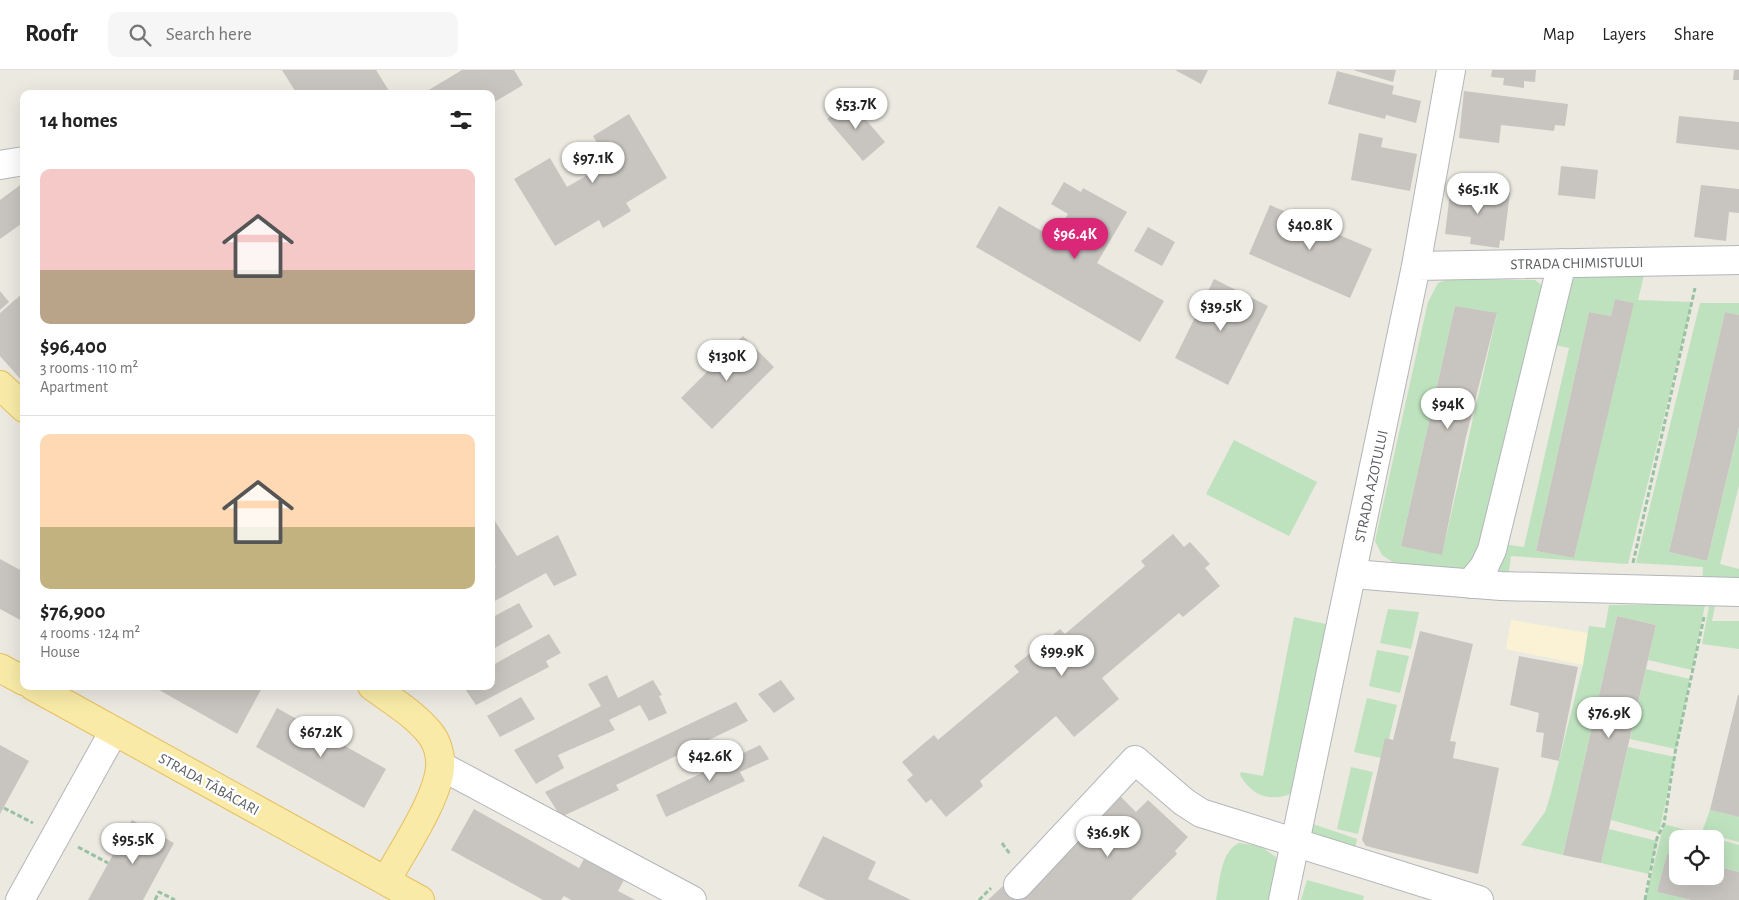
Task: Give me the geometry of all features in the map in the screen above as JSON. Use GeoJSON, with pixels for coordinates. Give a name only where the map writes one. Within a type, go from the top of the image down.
{"type":"FeatureCollection","features":[{"type":"Feature","properties":{"kind":"main road"},"geometry":{"type":"LineString","coordinates":[[0,384],[20,404]]}},
{"type":"Feature","properties":{"kind":"main road"},"geometry":{"type":"LineString","coordinates":[[0,668],[20,679]]}},
{"type":"Feature","properties":{"kind":"main road","name":"STRADA TĂBĂCARI"},"geometry":{"type":"LineString","coordinates":[[40,690],[403,893],[441,766]]}},
{"type":"Feature","properties":{"kind":"main road"},"geometry":{"type":"LineString","coordinates":[[377,690],[415,718],[430,732],[438,747],[441,766]]}},
{"type":"Feature","properties":{"kind":"street","name":"STRADA AZOTULUI"},"geometry":{"type":"LineString","coordinates":[[1283,900],[1353,574],[1416,266],[1451,70]]}},
{"type":"Feature","properties":{"kind":"street"},"geometry":{"type":"LineString","coordinates":[[0,165],[20,162]]}},
{"type":"Feature","properties":{"kind":"street","name":"STRADA CHIMISTULUI"},"geometry":{"type":"LineString","coordinates":[[1416,266],[1739,260]]}},
{"type":"Feature","properties":{"kind":"street"},"geometry":{"type":"LineString","coordinates":[[1470,584],[1484,567],[1492,550],[1562,263]]}},
{"type":"Feature","properties":{"kind":"street"},"geometry":{"type":"LineString","coordinates":[[1353,574],[1470,584],[1739,592]]}},
{"type":"Feature","properties":{"kind":"street"},"geometry":{"type":"LineString","coordinates":[[20,900],[114,731]]}},
{"type":"Feature","properties":{"kind":"street"},"geometry":{"type":"LineString","coordinates":[[1018,885],[1135,760],[1184,802],[1201,812],[1295,844],[1479,900]]}},
{"type":"Feature","properties":{"kind":"street"},"geometry":{"type":"LineString","coordinates":[[441,766],[692,900]]}},
{"type":"Feature","properties":{"kind":"path"},"geometry":{"type":"LineString","coordinates":[[1626,590],[1701,261]]}},
{"type":"Feature","properties":{"kind":"path"},"geometry":{"type":"LineString","coordinates":[[1645,900],[1657,838],[1664,824],[1675,753],[1709,592]]}},
{"type":"Feature","properties":{"kind":"path"},"geometry":{"type":"LineString","coordinates":[[4,808],[108,863]]}},
{"type":"Feature","properties":{"kind":"path"},"geometry":{"type":"LineString","coordinates":[[155,900],[159,892],[175,900]]}},
{"type":"Feature","properties":{"kind":"shaded area"},"geometry":{"type":"Polygon","coordinates":[[[1511,620],[1588,633],[1583,665],[1506,649],[1511,620]]]}},
{"type":"Feature","properties":{"kind":"green space"},"geometry":{"type":"Polygon","coordinates":[[[1582,274],[1644,275],[1638,300],[1692,302],[1628,564],[1511,556],[1508,578],[1491,571],[1503,544],[1524,547],[1569,348],[1550,344],[1572,278],[1582,274]],[[1615,299],[1611,316],[1589,312],[1536,551],[1574,558],[1633,303],[1615,299]]]}},
{"type":"Feature","properties":{"kind":"green space"},"geometry":{"type":"Polygon","coordinates":[[[1449,279],[1535,280],[1544,287],[1484,552],[1469,571],[1397,565],[1382,555],[1375,541],[1428,302],[1438,283],[1449,279]],[[1455,306],[1401,546],[1444,545],[1497,314],[1455,306]]]}},
{"type":"Feature","properties":{"kind":"green space"},"geometry":{"type":"Polygon","coordinates":[[[1700,303],[1739,303],[1739,315],[1725,312],[1669,552],[1707,561],[1739,428],[1739,485],[1720,564],[1739,569],[1739,585],[1702,586],[1703,567],[1636,563],[1700,303]]]}},
{"type":"Feature","properties":{"kind":"green space"},"geometry":{"type":"Polygon","coordinates":[[[1234,440],[1317,482],[1289,536],[1206,494],[1234,440]]]}},
{"type":"Feature","properties":{"kind":"green space"},"geometry":{"type":"Polygon","coordinates":[[[1710,601],[1716,601],[1712,621],[1739,621],[1739,649],[1702,644],[1710,601]]]}},
{"type":"Feature","properties":{"kind":"green space"},"geometry":{"type":"Polygon","coordinates":[[[1609,605],[1705,605],[1692,670],[1648,660],[1656,625],[1617,616],[1563,855],[1521,845],[1545,812],[1550,797],[1583,665],[1589,626],[1605,628],[1609,605]]]}},
{"type":"Feature","properties":{"kind":"green space"},"geometry":{"type":"Polygon","coordinates":[[[1388,609],[1419,612],[1411,649],[1380,643],[1388,609]]]}},
{"type":"Feature","properties":{"kind":"green space"},"geometry":{"type":"Polygon","coordinates":[[[1294,617],[1330,625],[1295,792],[1279,797],[1264,796],[1251,788],[1240,775],[1241,772],[1263,776],[1294,617]]]}},
{"type":"Feature","properties":{"kind":"green space"},"geometry":{"type":"Polygon","coordinates":[[[1377,650],[1409,656],[1400,693],[1369,686],[1377,650]]]}},
{"type":"Feature","properties":{"kind":"green space"},"geometry":{"type":"Polygon","coordinates":[[[1646,669],[1690,679],[1676,749],[1630,739],[1646,669]]]}},
{"type":"Feature","properties":{"kind":"green space"},"geometry":{"type":"Polygon","coordinates":[[[1367,698],[1397,705],[1389,739],[1381,758],[1354,752],[1367,698]]]}},
{"type":"Feature","properties":{"kind":"green space"},"geometry":{"type":"Polygon","coordinates":[[[1628,747],[1675,757],[1659,833],[1611,820],[1628,747]]]}},
{"type":"Feature","properties":{"kind":"green space"},"geometry":{"type":"Polygon","coordinates":[[[1351,767],[1373,772],[1358,834],[1337,829],[1351,767]]]}},
{"type":"Feature","properties":{"kind":"green space"},"geometry":{"type":"Polygon","coordinates":[[[1710,810],[1739,817],[1739,842],[1724,838],[1724,830],[1703,830],[1710,810]]]}},
{"type":"Feature","properties":{"kind":"green space"},"geometry":{"type":"Polygon","coordinates":[[[1310,823],[1357,839],[1354,854],[1317,845],[1309,830],[1310,823]]]}},
{"type":"Feature","properties":{"kind":"green space"},"geometry":{"type":"Polygon","coordinates":[[[1664,824],[1685,830],[1669,830],[1669,854],[1667,854],[1657,892],[1690,900],[1645,900],[1664,824]]]}},
{"type":"Feature","properties":{"kind":"green space"},"geometry":{"type":"Polygon","coordinates":[[[1609,829],[1657,841],[1649,874],[1601,863],[1609,829]]]}},
{"type":"Feature","properties":{"kind":"green space"},"geometry":{"type":"Polygon","coordinates":[[[1724,841],[1739,845],[1739,872],[1724,868],[1724,841]]]}},
{"type":"Feature","properties":{"kind":"green space"},"geometry":{"type":"Polygon","coordinates":[[[1239,843],[1260,846],[1276,857],[1278,866],[1270,900],[1216,900],[1224,860],[1233,847],[1239,843]]]}},
{"type":"Feature","properties":{"kind":"green space"},"geometry":{"type":"Polygon","coordinates":[[[1307,880],[1364,896],[1363,900],[1301,900],[1307,880]]]}},
{"type":"Feature","properties":{"kind":"building"},"geometry":{"type":"Polygon","coordinates":[[[282,70],[376,70],[388,90],[294,90],[282,70]]]}},
{"type":"Feature","properties":{"kind":"building"},"geometry":{"type":"Polygon","coordinates":[[[462,70],[514,70],[523,85],[495,102],[495,90],[429,90],[462,70]]]}},
{"type":"Feature","properties":{"kind":"building"},"geometry":{"type":"Polygon","coordinates":[[[1175,70],[1208,70],[1201,84],[1175,70]]]}},
{"type":"Feature","properties":{"kind":"building"},"geometry":{"type":"Polygon","coordinates":[[[1353,70],[1396,70],[1393,82],[1353,70]]]}},
{"type":"Feature","properties":{"kind":"building"},"geometry":{"type":"Polygon","coordinates":[[[1492,70],[1536,70],[1535,82],[1524,81],[1524,88],[1503,85],[1504,78],[1491,77],[1492,70]]]}},
{"type":"Feature","properties":{"kind":"building"},"geometry":{"type":"Polygon","coordinates":[[[1734,70],[1739,70],[1739,80],[1733,80],[1734,70]]]}},
{"type":"Feature","properties":{"kind":"building"},"geometry":{"type":"Polygon","coordinates":[[[1337,71],[1394,86],[1392,94],[1421,101],[1416,123],[1386,115],[1385,119],[1328,104],[1337,71]]]}},
{"type":"Feature","properties":{"kind":"building"},"geometry":{"type":"Polygon","coordinates":[[[1464,91],[1568,104],[1565,126],[1555,125],[1554,131],[1501,125],[1499,143],[1459,138],[1464,91]]]}},
{"type":"Feature","properties":{"kind":"building"},"geometry":{"type":"Polygon","coordinates":[[[849,100],[885,142],[863,161],[827,119],[849,100]]]}},
{"type":"Feature","properties":{"kind":"building"},"geometry":{"type":"Polygon","coordinates":[[[629,114],[667,178],[626,203],[631,211],[603,228],[599,220],[555,246],[514,179],[550,158],[567,187],[608,163],[593,136],[629,114]]]}},
{"type":"Feature","properties":{"kind":"building"},"geometry":{"type":"Polygon","coordinates":[[[1679,116],[1739,122],[1739,150],[1676,143],[1679,116]]]}},
{"type":"Feature","properties":{"kind":"building"},"geometry":{"type":"Polygon","coordinates":[[[1359,133],[1383,138],[1381,147],[1417,154],[1410,191],[1351,180],[1359,133]]]}},
{"type":"Feature","properties":{"kind":"building"},"geometry":{"type":"Polygon","coordinates":[[[1561,166],[1598,170],[1595,199],[1558,195],[1561,166]]]}},
{"type":"Feature","properties":{"kind":"building"},"geometry":{"type":"Polygon","coordinates":[[[1064,182],[1081,192],[1083,188],[1127,212],[1097,263],[1164,301],[1140,342],[976,247],[999,206],[1054,238],[1068,214],[1051,204],[1064,182]]]}},
{"type":"Feature","properties":{"kind":"building"},"geometry":{"type":"Polygon","coordinates":[[[1451,184],[1510,192],[1504,241],[1500,240],[1499,248],[1470,244],[1471,237],[1445,234],[1451,184]]]}},
{"type":"Feature","properties":{"kind":"building"},"geometry":{"type":"Polygon","coordinates":[[[20,185],[20,225],[0,239],[0,200],[20,185]]]}},
{"type":"Feature","properties":{"kind":"building"},"geometry":{"type":"Polygon","coordinates":[[[1701,185],[1739,189],[1739,213],[1729,212],[1726,241],[1694,237],[1701,185]]]}},
{"type":"Feature","properties":{"kind":"building"},"geometry":{"type":"Polygon","coordinates":[[[1270,205],[1372,249],[1350,298],[1249,254],[1270,205]]]}},
{"type":"Feature","properties":{"kind":"building"},"geometry":{"type":"Polygon","coordinates":[[[1148,227],[1175,242],[1162,266],[1134,251],[1148,227]]]}},
{"type":"Feature","properties":{"kind":"building"},"geometry":{"type":"Polygon","coordinates":[[[1214,279],[1268,306],[1228,385],[1175,358],[1214,279]]]}},
{"type":"Feature","properties":{"kind":"building"},"geometry":{"type":"Polygon","coordinates":[[[0,291],[9,302],[0,310],[0,291]]]}},
{"type":"Feature","properties":{"kind":"building"},"geometry":{"type":"Polygon","coordinates":[[[20,296],[20,378],[0,356],[0,313],[20,296]]]}},
{"type":"Feature","properties":{"kind":"building"},"geometry":{"type":"Polygon","coordinates":[[[1615,299],[1634,303],[1574,558],[1536,551],[1589,312],[1611,316],[1615,299]]]}},
{"type":"Feature","properties":{"kind":"building"},"geometry":{"type":"Polygon","coordinates":[[[1455,306],[1497,313],[1466,437],[1442,555],[1401,546],[1455,306]]]}},
{"type":"Feature","properties":{"kind":"building"},"geometry":{"type":"Polygon","coordinates":[[[1725,312],[1739,315],[1739,427],[1707,561],[1669,552],[1725,312]]]}},
{"type":"Feature","properties":{"kind":"building"},"geometry":{"type":"Polygon","coordinates":[[[743,336],[774,367],[712,429],[681,398],[743,336]]]}},
{"type":"Feature","properties":{"kind":"building"},"geometry":{"type":"Polygon","coordinates":[[[495,521],[517,556],[558,535],[577,575],[554,586],[546,573],[495,601],[495,521]]]}},
{"type":"Feature","properties":{"kind":"building"},"geometry":{"type":"Polygon","coordinates":[[[1173,534],[1184,547],[1190,542],[1210,564],[1205,568],[1220,586],[1183,617],[1179,613],[1102,678],[1119,699],[1074,737],[1056,716],[980,781],[983,786],[946,817],[931,799],[926,803],[907,780],[913,775],[902,762],[934,735],[938,740],[1019,672],[1014,666],[1060,629],[1065,634],[1145,566],[1141,561],[1173,534]]]}},
{"type":"Feature","properties":{"kind":"building"},"geometry":{"type":"Polygon","coordinates":[[[0,559],[20,570],[20,620],[0,609],[0,559]]]}},
{"type":"Feature","properties":{"kind":"building"},"geometry":{"type":"Polygon","coordinates":[[[519,603],[533,627],[495,648],[495,616],[519,603]]]}},
{"type":"Feature","properties":{"kind":"building"},"geometry":{"type":"Polygon","coordinates":[[[1617,616],[1656,625],[1601,863],[1563,855],[1617,616]]]}},
{"type":"Feature","properties":{"kind":"building"},"geometry":{"type":"Polygon","coordinates":[[[1420,631],[1473,644],[1450,741],[1456,742],[1453,758],[1499,768],[1478,874],[1366,846],[1362,840],[1385,738],[1393,740],[1420,631]]]}},
{"type":"Feature","properties":{"kind":"building"},"geometry":{"type":"Polygon","coordinates":[[[549,634],[561,653],[546,661],[549,667],[476,705],[466,690],[495,690],[495,664],[549,634]]]}},
{"type":"Feature","properties":{"kind":"building"},"geometry":{"type":"Polygon","coordinates":[[[1519,656],[1578,667],[1559,761],[1541,757],[1544,733],[1536,732],[1539,713],[1510,705],[1519,656]]]}},
{"type":"Feature","properties":{"kind":"building"},"geometry":{"type":"Polygon","coordinates":[[[607,675],[618,698],[653,680],[662,695],[659,696],[667,713],[649,721],[640,705],[609,720],[615,730],[558,755],[564,768],[536,784],[514,750],[601,706],[588,684],[607,675]]]}},
{"type":"Feature","properties":{"kind":"building"},"geometry":{"type":"Polygon","coordinates":[[[781,680],[795,699],[774,713],[758,694],[781,680]]]}},
{"type":"Feature","properties":{"kind":"building"},"geometry":{"type":"Polygon","coordinates":[[[159,690],[261,690],[237,734],[159,690]]]}},
{"type":"Feature","properties":{"kind":"building"},"geometry":{"type":"Polygon","coordinates":[[[1739,695],[1739,817],[1710,810],[1739,695]]]}},
{"type":"Feature","properties":{"kind":"building"},"geometry":{"type":"Polygon","coordinates":[[[521,697],[535,719],[500,737],[487,716],[521,697]]]}},
{"type":"Feature","properties":{"kind":"building"},"geometry":{"type":"Polygon","coordinates":[[[736,702],[748,721],[616,785],[619,790],[561,817],[545,792],[736,702]]]}},
{"type":"Feature","properties":{"kind":"building"},"geometry":{"type":"Polygon","coordinates":[[[277,708],[386,769],[364,808],[256,747],[277,708]]]}},
{"type":"Feature","properties":{"kind":"building"},"geometry":{"type":"Polygon","coordinates":[[[0,745],[29,761],[0,814],[0,745]]]}},
{"type":"Feature","properties":{"kind":"building"},"geometry":{"type":"Polygon","coordinates":[[[760,745],[769,759],[740,772],[745,781],[666,817],[656,795],[760,745]]]}},
{"type":"Feature","properties":{"kind":"building"},"geometry":{"type":"Polygon","coordinates":[[[1119,795],[1136,812],[1148,800],[1188,837],[1175,851],[1177,854],[1131,900],[988,900],[1003,886],[1015,898],[1119,795]]]}},
{"type":"Feature","properties":{"kind":"building"},"geometry":{"type":"Polygon","coordinates":[[[474,809],[579,868],[585,857],[625,878],[618,891],[635,900],[571,900],[564,896],[561,900],[543,900],[451,850],[474,809]]]}},
{"type":"Feature","properties":{"kind":"building"},"geometry":{"type":"Polygon","coordinates":[[[132,820],[174,843],[143,900],[88,900],[132,820]]]}},
{"type":"Feature","properties":{"kind":"building"},"geometry":{"type":"Polygon","coordinates":[[[823,836],[876,862],[868,879],[911,900],[826,900],[798,886],[823,836]]]}},
{"type":"Feature","properties":{"kind":"building"},"geometry":{"type":"Polygon","coordinates":[[[1667,854],[1669,854],[1669,885],[1724,885],[1724,868],[1739,872],[1739,900],[1691,900],[1657,892],[1667,854]]]}}]}
